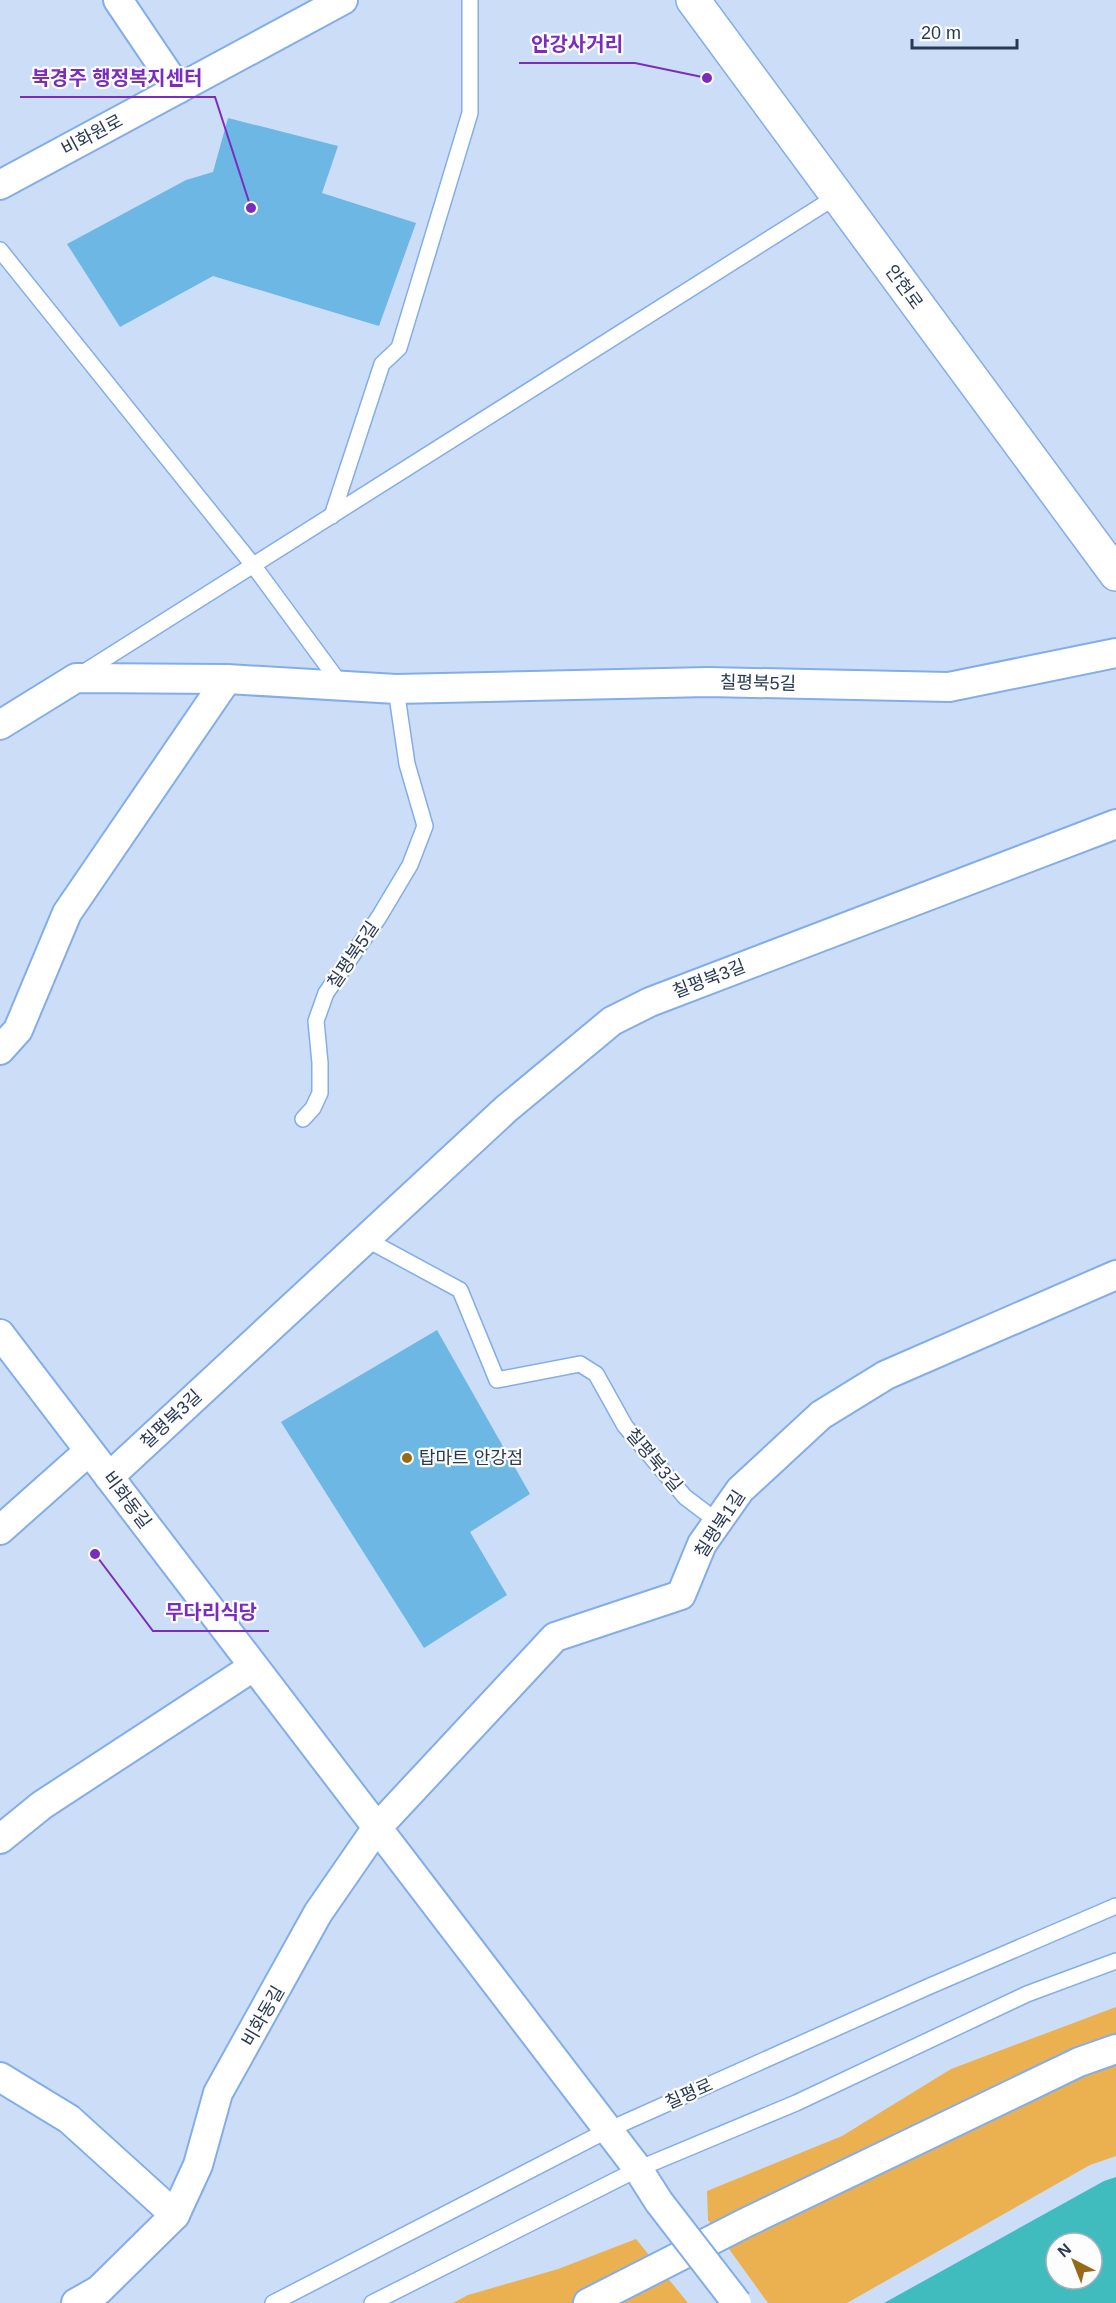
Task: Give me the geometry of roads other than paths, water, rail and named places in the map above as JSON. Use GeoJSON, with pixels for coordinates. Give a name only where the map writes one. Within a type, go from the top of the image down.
{"type":"FeatureCollection","features":[{"type":"Feature","properties":{"kind":"main road","name":"안현로"},"geometry":{"type":"LineString","coordinates":[[693,0],[1116,574]]}},
{"type":"Feature","properties":{"kind":"street"},"geometry":{"type":"LineString","coordinates":[[118,0],[178,89]]}},
{"type":"Feature","properties":{"kind":"street","name":"비화원로"},"geometry":{"type":"LineString","coordinates":[[0,185],[343,0]]}},
{"type":"Feature","properties":{"kind":"street","name":"칠평북5길"},"geometry":{"type":"LineString","coordinates":[[76,678],[227,679],[396,689],[708,682],[949,687],[1116,653]]}},
{"type":"Feature","properties":{"kind":"street"},"geometry":{"type":"LineString","coordinates":[[0,725],[76,678]]}},
{"type":"Feature","properties":{"kind":"street"},"geometry":{"type":"LineString","coordinates":[[0,1050],[18,1030],[67,913],[227,679]]}},
{"type":"Feature","properties":{"kind":"street","name":"칠평북3길"},"geometry":{"type":"LineString","coordinates":[[109,1477],[364,1238],[506,1109],[612,1021],[650,1002],[1116,824]]}},
{"type":"Feature","properties":{"kind":"street","name":"칠평북1길"},"geometry":{"type":"LineString","coordinates":[[376,1828],[555,1637],[681,1595],[702,1544],[741,1490],[821,1415],[886,1374],[1116,1275]]}},
{"type":"Feature","properties":{"kind":"street","name":"비화동길"},"geometry":{"type":"LineString","coordinates":[[0,1334],[638,2169],[659,2202],[736,2303]]}},
{"type":"Feature","properties":{"kind":"street"},"geometry":{"type":"LineString","coordinates":[[0,1530],[88,1450]]}},
{"type":"Feature","properties":{"kind":"street"},"geometry":{"type":"LineString","coordinates":[[0,1839],[42,1805],[253,1667]]}},
{"type":"Feature","properties":{"kind":"street","name":"비화동길"},"geometry":{"type":"LineString","coordinates":[[76,2303],[99,2290],[175,2216],[198,2165],[218,2093],[318,1913],[376,1828]]}},
{"type":"Feature","properties":{"kind":"street"},"geometry":{"type":"LineString","coordinates":[[588,2303],[745,2223],[1069,2067],[1116,2049]]}},
{"type":"Feature","properties":{"kind":"street"},"geometry":{"type":"LineString","coordinates":[[0,2077],[69,2119],[175,2216]]}},
{"type":"Feature","properties":{"kind":"lane"},"geometry":{"type":"LineString","coordinates":[[332,516],[382,364],[399,348],[470,113],[470,0]]}},
{"type":"Feature","properties":{"kind":"lane"},"geometry":{"type":"LineString","coordinates":[[76,678],[837,196]]}},
{"type":"Feature","properties":{"kind":"lane"},"geometry":{"type":"LineString","coordinates":[[0,250],[253,565],[342,686]]}},
{"type":"Feature","properties":{"kind":"lane","name":"칠평북5길"},"geometry":{"type":"LineString","coordinates":[[303,1119],[313,1108],[320,1093],[316,1021],[326,993],[379,917],[410,865],[425,826],[407,764],[396,689]]}},
{"type":"Feature","properties":{"kind":"lane","name":"칠평북3길"},"geometry":{"type":"LineString","coordinates":[[364,1238],[460,1290],[497,1380],[580,1364],[596,1374],[625,1426],[685,1497],[718,1522]]}},
{"type":"Feature","properties":{"kind":"lane","name":"칠평로"},"geometry":{"type":"LineString","coordinates":[[273,2303],[608,2130],[930,1986],[1116,1906]]}},
{"type":"Feature","properties":{"kind":"lane"},"geometry":{"type":"LineString","coordinates":[[372,2303],[638,2169],[796,2103],[1027,1994],[1116,1961]]}},
{"type":"Feature","properties":{"kind":"place","name":"안강사거리"},"geometry":{"type":"Point","coordinates":[707,78]}},
{"type":"Feature","properties":{"kind":"place","name":"북경주 행정복지센터"},"geometry":{"type":"Point","coordinates":[251,208]}},
{"type":"Feature","properties":{"kind":"place","name":"탑마트 안강점"},"geometry":{"type":"Point","coordinates":[407,1458]}},
{"type":"Feature","properties":{"kind":"place","name":"무다리식당"},"geometry":{"type":"Point","coordinates":[95,1554]}}]}
